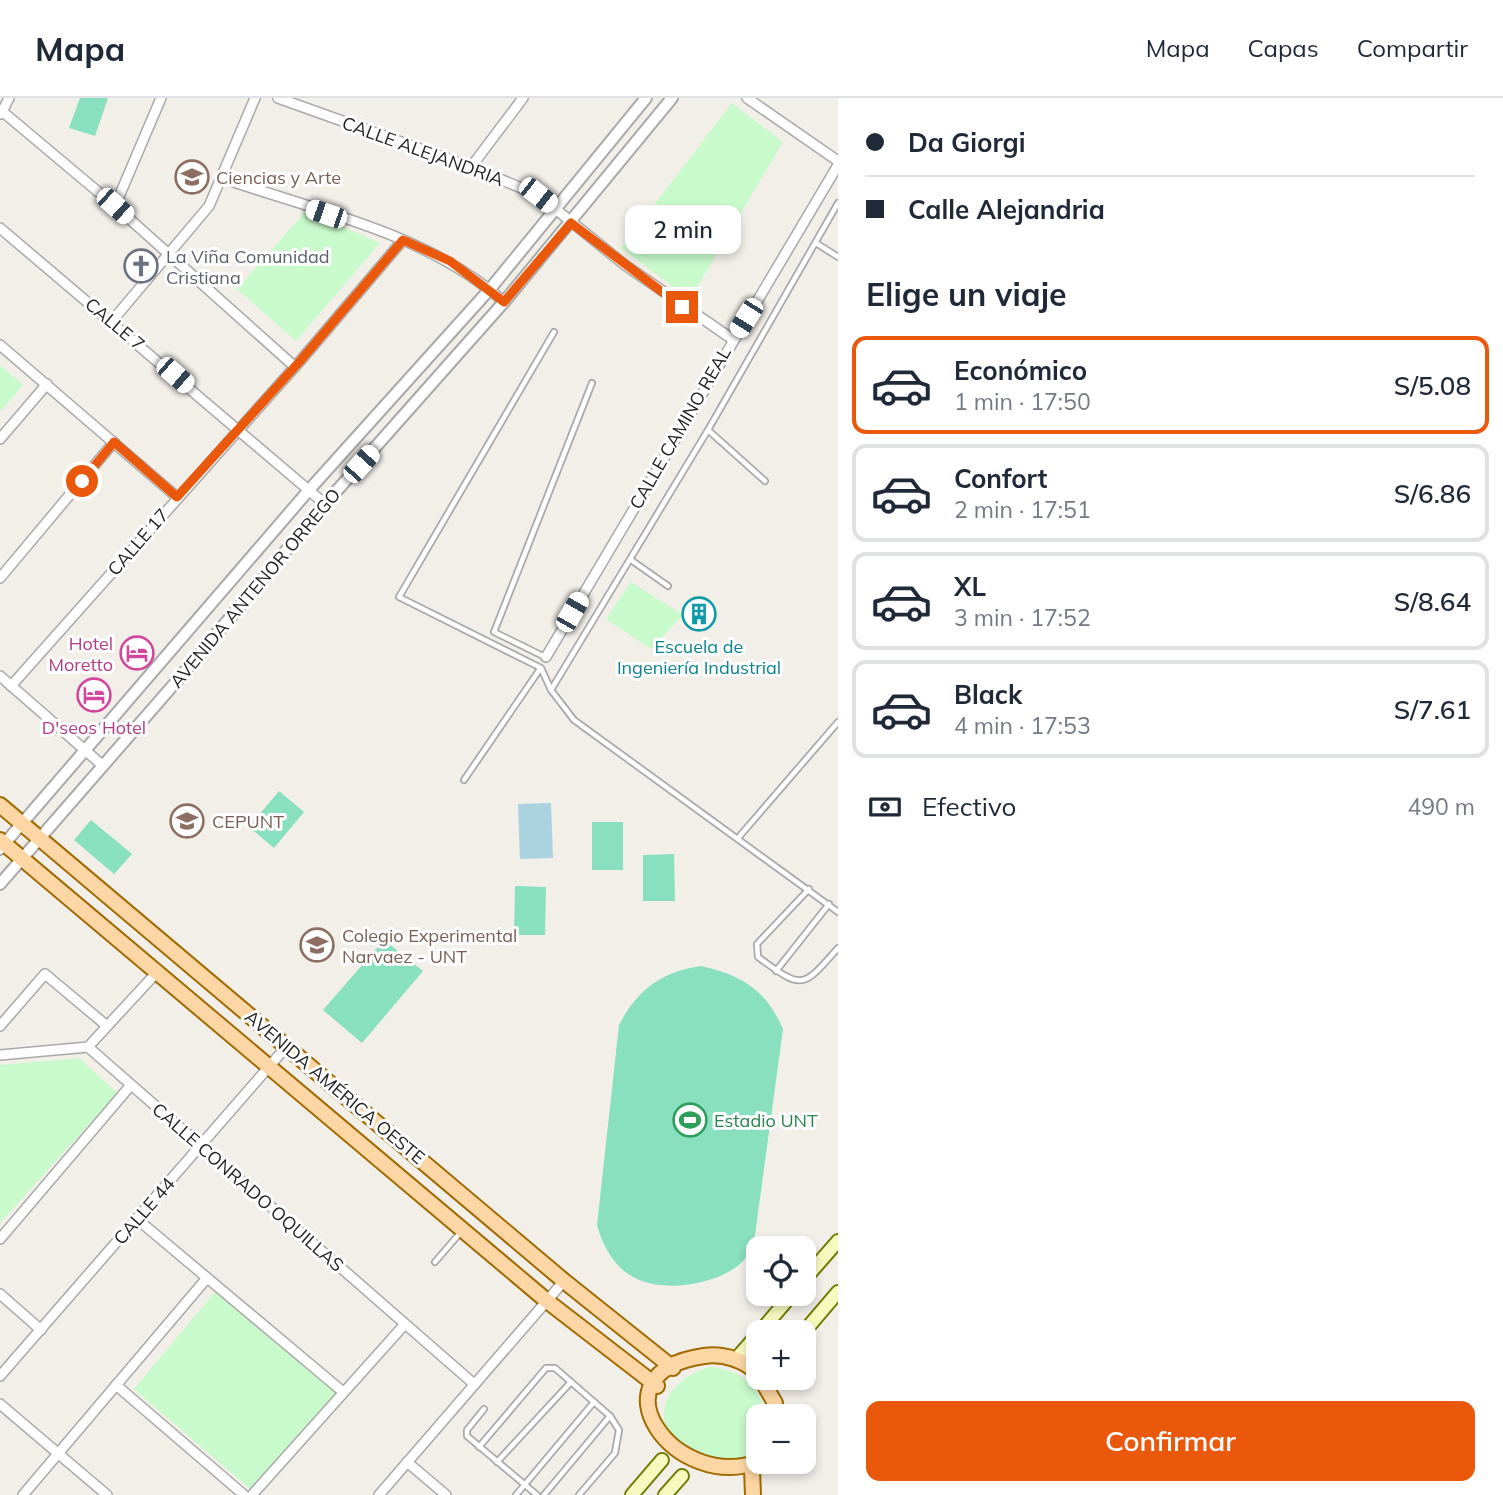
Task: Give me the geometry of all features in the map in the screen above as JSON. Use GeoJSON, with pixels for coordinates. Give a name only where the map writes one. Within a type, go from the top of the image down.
{"type":"FeatureCollection","features":[{"type":"Feature","properties":{"kind":"main road","name":"AVENIDA AMÉRICA OESTE"},"geometry":{"type":"LineString","coordinates":[[0,805],[564,1281],[673,1368]]}},
{"type":"Feature","properties":{"kind":"main road","name":"AVENIDA AMÉRICA OESTE"},"geometry":{"type":"LineString","coordinates":[[1,844],[22,858],[158,971],[547,1301],[657,1386]]}},
{"type":"Feature","properties":{"kind":"main road"},"geometry":{"type":"LineString","coordinates":[[816,1266],[838,1241]]}},
{"type":"Feature","properties":{"kind":"main road"},"geometry":{"type":"LineString","coordinates":[[814,1320],[838,1292]]}},
{"type":"Feature","properties":{"kind":"main road"},"geometry":{"type":"LineString","coordinates":[[770,1320],[782,1306]]}},
{"type":"Feature","properties":{"kind":"main road"},"geometry":{"type":"LineString","coordinates":[[736,1359],[746,1348]]}},
{"type":"Feature","properties":{"kind":"main road"},"geometry":{"type":"LineString","coordinates":[[665,1495],[689,1478],[662,1460],[652,1443],[648,1424],[649,1404],[657,1386],[673,1368],[692,1358],[714,1354],[736,1359],[746,1366]]}},
{"type":"Feature","properties":{"kind":"main road"},"geometry":{"type":"LineString","coordinates":[[632,1495],[662,1460]]}},
{"type":"Feature","properties":{"kind":"main road"},"geometry":{"type":"LineString","coordinates":[[724,1482],[746,1470]]}},
{"type":"Feature","properties":{"kind":"main road"},"geometry":{"type":"LineString","coordinates":[[752,1495],[755,1474]]}},
{"type":"Feature","properties":{"kind":"street"},"geometry":{"type":"LineString","coordinates":[[9,98],[2,114],[115,206],[295,367]]}},
{"type":"Feature","properties":{"kind":"street"},"geometry":{"type":"LineString","coordinates":[[115,206],[161,98]]}},
{"type":"Feature","properties":{"kind":"street"},"geometry":{"type":"LineString","coordinates":[[112,321],[209,206],[255,98]]}},
{"type":"Feature","properties":{"kind":"street","name":"CALLE ALEJANDRIA"},"geometry":{"type":"LineString","coordinates":[[278,98],[471,167],[538,195],[682,307],[732,339]]}},
{"type":"Feature","properties":{"kind":"street"},"geometry":{"type":"LineString","coordinates":[[471,167],[523,98]]}},
{"type":"Feature","properties":{"kind":"street","name":"AVENIDA ANTENOR ORREGO"},"geometry":{"type":"LineString","coordinates":[[1,844],[22,824],[309,490],[489,289],[557,210],[646,98]]}},
{"type":"Feature","properties":{"kind":"street","name":"AVENIDA ANTENOR ORREGO"},"geometry":{"type":"LineString","coordinates":[[0,884],[325,504],[504,302],[672,98]]}},
{"type":"Feature","properties":{"kind":"street"},"geometry":{"type":"LineString","coordinates":[[747,98],[838,163]]}},
{"type":"Feature","properties":{"kind":"street","name":"CALLE CAMINO REAL"},"geometry":{"type":"LineString","coordinates":[[546,657],[838,163]]}},
{"type":"Feature","properties":{"kind":"street"},"geometry":{"type":"LineString","coordinates":[[222,178],[403,240],[450,261],[504,302]]}},
{"type":"Feature","properties":{"kind":"street","name":"CALLE 7"},"geometry":{"type":"LineString","coordinates":[[0,228],[325,504]]}},
{"type":"Feature","properties":{"kind":"street","name":"CALLE 17"},"geometry":{"type":"LineString","coordinates":[[11,686],[295,367],[403,240]]}},
{"type":"Feature","properties":{"kind":"street"},"geometry":{"type":"LineString","coordinates":[[0,345],[177,497]]}},
{"type":"Feature","properties":{"kind":"street"},"geometry":{"type":"LineString","coordinates":[[0,439],[47,384]]}},
{"type":"Feature","properties":{"kind":"street"},"geometry":{"type":"LineString","coordinates":[[0,578],[114,442]]}},
{"type":"Feature","properties":{"kind":"street"},"geometry":{"type":"LineString","coordinates":[[0,676],[102,765]]}},
{"type":"Feature","properties":{"kind":"street"},"geometry":{"type":"LineString","coordinates":[[0,1055],[88,1047],[158,971]]}},
{"type":"Feature","properties":{"kind":"street"},"geometry":{"type":"LineString","coordinates":[[0,1026],[42,975],[49,975],[107,1026]]}},
{"type":"Feature","properties":{"kind":"street","name":"CALLE 44"},"geometry":{"type":"LineString","coordinates":[[0,1376],[287,1046]]}},
{"type":"Feature","properties":{"kind":"street","name":"CALLE CONRADO OQUILLAS"},"geometry":{"type":"LineString","coordinates":[[88,1047],[474,1384]]}},
{"type":"Feature","properties":{"kind":"street"},"geometry":{"type":"LineString","coordinates":[[0,1239],[131,1085]]}},
{"type":"Feature","properties":{"kind":"street"},"geometry":{"type":"LineString","coordinates":[[136,1219],[342,1391]]}},
{"type":"Feature","properties":{"kind":"street"},"geometry":{"type":"LineString","coordinates":[[23,1495],[207,1278]]}},
{"type":"Feature","properties":{"kind":"street"},"geometry":{"type":"LineString","coordinates":[[379,1495],[564,1281]]}},
{"type":"Feature","properties":{"kind":"street"},"geometry":{"type":"LineString","coordinates":[[0,1294],[41,1330]]}},
{"type":"Feature","properties":{"kind":"street"},"geometry":{"type":"LineString","coordinates":[[252,1495],[342,1391],[405,1324]]}},
{"type":"Feature","properties":{"kind":"street"},"geometry":{"type":"LineString","coordinates":[[116,1385],[244,1495]]}},
{"type":"Feature","properties":{"kind":"street"},"geometry":{"type":"LineString","coordinates":[[0,1404],[107,1495]]}},
{"type":"Feature","properties":{"kind":"street"},"geometry":{"type":"LineString","coordinates":[[407,1462],[446,1495]]}},
{"type":"Feature","properties":{"kind":"lane"},"geometry":{"type":"LineString","coordinates":[[551,690],[708,430],[838,203]]}},
{"type":"Feature","properties":{"kind":"lane"},"geometry":{"type":"LineString","coordinates":[[817,243],[838,257]]}},
{"type":"Feature","properties":{"kind":"lane"},"geometry":{"type":"LineString","coordinates":[[554,332],[399,597],[541,668],[551,690],[574,720],[838,912]]}},
{"type":"Feature","properties":{"kind":"lane"},"geometry":{"type":"LineString","coordinates":[[546,657],[494,632],[592,383]]}},
{"type":"Feature","properties":{"kind":"lane"},"geometry":{"type":"LineString","coordinates":[[708,430],[765,481]]}},
{"type":"Feature","properties":{"kind":"lane"},"geometry":{"type":"LineString","coordinates":[[631,560],[667,586]]}},
{"type":"Feature","properties":{"kind":"lane"},"geometry":{"type":"LineString","coordinates":[[464,780],[541,668]]}},
{"type":"Feature","properties":{"kind":"lane"},"geometry":{"type":"LineString","coordinates":[[738,838],[838,722]]}},
{"type":"Feature","properties":{"kind":"lane"},"geometry":{"type":"LineString","coordinates":[[809,889],[757,944],[758,957],[794,982],[811,979],[838,948]]}},
{"type":"Feature","properties":{"kind":"lane"},"geometry":{"type":"LineString","coordinates":[[776,971],[829,904]]}},
{"type":"Feature","properties":{"kind":"lane"},"geometry":{"type":"LineString","coordinates":[[435,1262],[463,1230]]}},
{"type":"Feature","properties":{"kind":"lane"},"geometry":{"type":"LineString","coordinates":[[479,1447],[546,1368],[555,1368],[610,1416],[619,1430],[615,1452],[579,1495]]}},
{"type":"Feature","properties":{"kind":"lane"},"geometry":{"type":"LineString","coordinates":[[497,1462],[571,1382]]}},
{"type":"Feature","properties":{"kind":"lane"},"geometry":{"type":"LineString","coordinates":[[516,1495],[594,1402]]}},
{"type":"Feature","properties":{"kind":"lane"},"geometry":{"type":"LineString","coordinates":[[484,1409],[467,1433],[479,1447],[537,1495]]}},
{"type":"Feature","properties":{"kind":"lane"},"geometry":{"type":"LineString","coordinates":[[544,1495],[610,1416]]}},
{"type":"Feature","properties":{"kind":"green space"},"geometry":{"type":"Polygon","coordinates":[[[80,98],[108,98],[95,136],[69,128],[80,98]]]}},
{"type":"Feature","properties":{"kind":"green space"},"geometry":{"type":"Polygon","coordinates":[[[732,103],[783,142],[690,299],[621,248],[732,103]]]}},
{"type":"Feature","properties":{"kind":"green space"},"geometry":{"type":"Polygon","coordinates":[[[306,211],[380,243],[296,341],[237,289],[306,211]]]}},
{"type":"Feature","properties":{"kind":"green space"},"geometry":{"type":"Polygon","coordinates":[[[0,365],[23,385],[0,412],[0,365]]]}},
{"type":"Feature","properties":{"kind":"green space"},"geometry":{"type":"Polygon","coordinates":[[[631,582],[683,615],[651,649],[606,619],[631,582]]]}},
{"type":"Feature","properties":{"kind":"green space"},"geometry":{"type":"Polygon","coordinates":[[[279,791],[304,812],[274,848],[249,827],[279,791]]]}},
{"type":"Feature","properties":{"kind":"green space"},"geometry":{"type":"Polygon","coordinates":[[[91,820],[132,854],[114,874],[74,840],[91,820]]]}},
{"type":"Feature","properties":{"kind":"green space"},"geometry":{"type":"Polygon","coordinates":[[[592,822],[623,822],[623,870],[592,870],[592,822]]]}},
{"type":"Feature","properties":{"kind":"green space"},"geometry":{"type":"Polygon","coordinates":[[[674,854],[675,901],[643,901],[643,855],[674,854]]]}},
{"type":"Feature","properties":{"kind":"green space"},"geometry":{"type":"Polygon","coordinates":[[[515,886],[546,887],[545,935],[514,935],[515,886]]]}},
{"type":"Feature","properties":{"kind":"green space"},"geometry":{"type":"Polygon","coordinates":[[[384,940],[423,971],[362,1043],[323,1010],[384,940]]]}},
{"type":"Feature","properties":{"kind":"green space","name":"Estadio UNT"},"geometry":{"type":"Polygon","coordinates":[[[701,966],[729,974],[751,986],[769,1004],[783,1029],[755,1235],[746,1236],[746,1257],[734,1268],[708,1280],[694,1284],[663,1285],[637,1279],[622,1269],[606,1249],[597,1225],[619,1025],[634,1001],[652,984],[701,966]]]}},
{"type":"Feature","properties":{"kind":"green space"},"geometry":{"type":"Polygon","coordinates":[[[79,1058],[117,1093],[0,1223],[0,1065],[79,1058]]]}},
{"type":"Feature","properties":{"kind":"green space"},"geometry":{"type":"Polygon","coordinates":[[[215,1292],[338,1394],[256,1494],[134,1389],[215,1292]]]}},
{"type":"Feature","properties":{"kind":"green space"},"geometry":{"type":"Polygon","coordinates":[[[710,1367],[740,1376],[746,1380],[746,1390],[755,1390],[759,1396],[763,1404],[746,1404],[746,1457],[743,1460],[695,1464],[667,1430],[664,1414],[670,1395],[683,1380],[710,1367]]]}},
{"type":"Feature","properties":{"kind":"water"},"geometry":{"type":"Polygon","coordinates":[[[551,803],[553,858],[520,859],[518,804],[551,803]]]}},
{"type":"Feature","properties":{"kind":"place","name":"Ciencias y Arte"},"geometry":{"type":"Point","coordinates":[192,177]}},
{"type":"Feature","properties":{"kind":"place","name":"La Viña Comunidad Cristiana"},"geometry":{"type":"Point","coordinates":[141,266]}},
{"type":"Feature","properties":{"kind":"place","name":"Escuela de Ingeniería Industrial"},"geometry":{"type":"Point","coordinates":[699,614]}},
{"type":"Feature","properties":{"kind":"place","name":"Hotel Moretto"},"geometry":{"type":"Point","coordinates":[137,653]}},
{"type":"Feature","properties":{"kind":"place","name":"D'seos Hotel"},"geometry":{"type":"Point","coordinates":[94,695]}},
{"type":"Feature","properties":{"kind":"place","name":"CEPUNT"},"geometry":{"type":"Point","coordinates":[187,821]}},
{"type":"Feature","properties":{"kind":"place","name":"Colegio Experimental Narvaez - UNT"},"geometry":{"type":"Point","coordinates":[317,945]}},
{"type":"Feature","properties":{"kind":"place","name":"Estadio UNT"},"geometry":{"type":"Point","coordinates":[690,1120]}},
{"type":"Feature","properties":{"kind":"route"},"geometry":{"type":"LineString","coordinates":[[82,481],[114,442],[177,497],[301,360],[403,240],[450,261],[504,302],[571,223],[682,307]]}}]}
